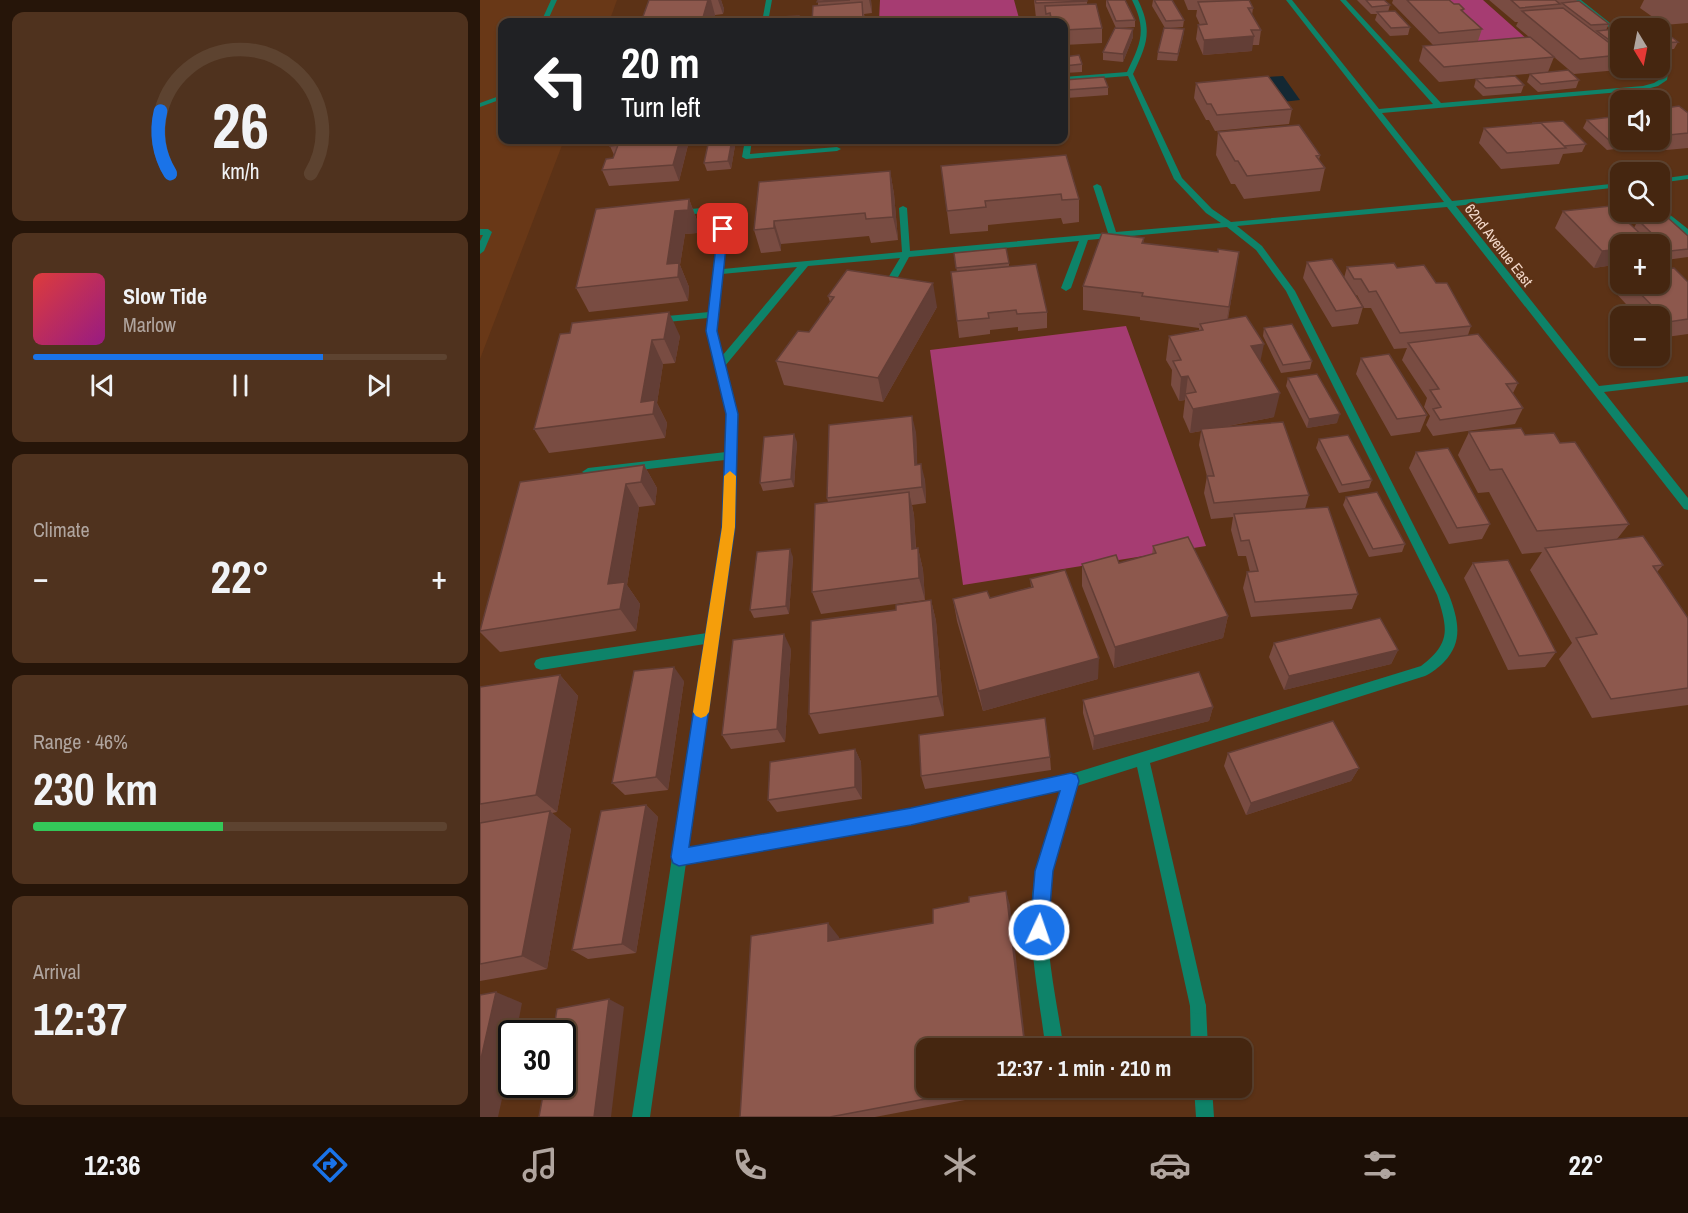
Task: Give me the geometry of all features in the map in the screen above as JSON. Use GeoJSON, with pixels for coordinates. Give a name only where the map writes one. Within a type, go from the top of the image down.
{"type":"FeatureCollection","features":[{"type":"Feature","properties":{"kind":"street"},"geometry":{"type":"LineString","coordinates":[[546,18],[554,0]]}},
{"type":"Feature","properties":{"kind":"street"},"geometry":{"type":"LineString","coordinates":[[766,18],[769,0]]}},
{"type":"Feature","properties":{"kind":"street"},"geometry":{"type":"LineString","coordinates":[[679,857],[911,817],[1004,798],[1071,781],[1425,670],[1441,659],[1449,649],[1454,631],[1443,595],[1290,291],[1258,248],[1196,200],[1178,179],[1130,74],[1146,33],[1144,19],[1135,0]]}},
{"type":"Feature","properties":{"kind":"street","name":"62nd Avenue East"},"geometry":{"type":"LineString","coordinates":[[1289,0],[1688,506]]}},
{"type":"Feature","properties":{"kind":"street"},"geometry":{"type":"LineString","coordinates":[[1343,0],[1439,106]]}},
{"type":"Feature","properties":{"kind":"street"},"geometry":{"type":"LineString","coordinates":[[1577,0],[1610,26]]}},
{"type":"Feature","properties":{"kind":"street"},"geometry":{"type":"LineString","coordinates":[[1068,79],[1130,74]]}},
{"type":"Feature","properties":{"kind":"street"},"geometry":{"type":"LineString","coordinates":[[1378,111],[1650,86],[1665,78]]}},
{"type":"Feature","properties":{"kind":"street"},"geometry":{"type":"LineString","coordinates":[[480,105],[498,98]]}},
{"type":"Feature","properties":{"kind":"street"},"geometry":{"type":"LineString","coordinates":[[748,144],[746,157],[837,149]]}},
{"type":"Feature","properties":{"kind":"street"},"geometry":{"type":"LineString","coordinates":[[1670,179],[1688,177]]}},
{"type":"Feature","properties":{"kind":"street"},"geometry":{"type":"LineString","coordinates":[[1097,186],[1113,235]]}},
{"type":"Feature","properties":{"kind":"street"},"geometry":{"type":"LineString","coordinates":[[718,272],[1449,204],[1610,186]]}},
{"type":"Feature","properties":{"kind":"street"},"geometry":{"type":"LineString","coordinates":[[641,1117],[729,527],[732,414],[711,331],[726,208],[669,214]]}},
{"type":"Feature","properties":{"kind":"street"},"geometry":{"type":"LineString","coordinates":[[887,288],[906,254],[903,208]]}},
{"type":"Feature","properties":{"kind":"street"},"geometry":{"type":"LineString","coordinates":[[1670,218],[1688,234]]}},
{"type":"Feature","properties":{"kind":"street"},"geometry":{"type":"LineString","coordinates":[[480,232],[488,231],[480,251]]}},
{"type":"Feature","properties":{"kind":"street"},"geometry":{"type":"LineString","coordinates":[[1066,288],[1084,238]]}},
{"type":"Feature","properties":{"kind":"street"},"geometry":{"type":"LineString","coordinates":[[720,365],[806,264]]}},
{"type":"Feature","properties":{"kind":"street"},"geometry":{"type":"LineString","coordinates":[[645,322],[713,315]]}},
{"type":"Feature","properties":{"kind":"street"},"geometry":{"type":"LineString","coordinates":[[1595,390],[1688,379]]}},
{"type":"Feature","properties":{"kind":"street"},"geometry":{"type":"LineString","coordinates":[[588,472],[731,455]]}},
{"type":"Feature","properties":{"kind":"street"},"geometry":{"type":"LineString","coordinates":[[542,664],[712,638]]}},
{"type":"Feature","properties":{"kind":"street"},"geometry":{"type":"LineString","coordinates":[[1143,759],[1198,1006],[1200,1038]]}},
{"type":"Feature","properties":{"kind":"street"},"geometry":{"type":"LineString","coordinates":[[1053,1038],[1039,930],[1040,896],[1044,871],[1071,781]]}},
{"type":"Feature","properties":{"kind":"street"},"geometry":{"type":"LineString","coordinates":[[1204,1098],[1205,1117]]}},
{"type":"Feature","properties":{"kind":"shaded area"},"geometry":{"type":"Polygon","coordinates":[[[480,0],[617,0],[610,18],[498,18],[498,144],[562,144],[480,359],[480,0]]]}},
{"type":"Feature","properties":{"kind":"shaded area"},"geometry":{"type":"Polygon","coordinates":[[[880,0],[1014,0],[1019,18],[879,18],[880,0]]]}},
{"type":"Feature","properties":{"kind":"shaded area"},"geometry":{"type":"Polygon","coordinates":[[[1434,0],[1483,0],[1537,48],[1480,46],[1434,0]]]}},
{"type":"Feature","properties":{"kind":"shaded area"},"geometry":{"type":"Polygon","coordinates":[[[1126,326],[1206,546],[963,585],[930,350],[1126,326]]]}},
{"type":"Feature","properties":{"kind":"water"},"geometry":{"type":"Polygon","coordinates":[[[1283,76],[1300,100],[1282,102],[1227,89],[1222,80],[1283,76]]]}},
{"type":"Feature","properties":{"kind":"building"},"geometry":{"type":"Polygon","coordinates":[[[649,0],[708,0],[703,18],[642,18],[649,0]]]}},
{"type":"Feature","properties":{"kind":"building"},"geometry":{"type":"Polygon","coordinates":[[[818,0],[850,0],[817,2],[818,0]]]}},
{"type":"Feature","properties":{"kind":"building"},"geometry":{"type":"Polygon","coordinates":[[[1035,0],[1087,0],[1087,1],[1036,3],[1035,0]]]}},
{"type":"Feature","properties":{"kind":"building"},"geometry":{"type":"Polygon","coordinates":[[[1107,0],[1125,0],[1135,20],[1116,21],[1107,0]]]}},
{"type":"Feature","properties":{"kind":"building"},"geometry":{"type":"Polygon","coordinates":[[[1154,0],[1172,0],[1184,20],[1166,21],[1154,0]]]}},
{"type":"Feature","properties":{"kind":"building"},"geometry":{"type":"Polygon","coordinates":[[[1249,0],[1253,8],[1248,8],[1261,30],[1251,30],[1254,36],[1204,40],[1198,25],[1207,24],[1198,2],[1249,0]]]}},
{"type":"Feature","properties":{"kind":"building"},"geometry":{"type":"Polygon","coordinates":[[[1366,0],[1384,0],[1390,5],[1372,7],[1366,0]]]}},
{"type":"Feature","properties":{"kind":"building"},"geometry":{"type":"Polygon","coordinates":[[[1407,0],[1449,0],[1454,4],[1459,4],[1464,9],[1461,10],[1482,29],[1439,33],[1407,0]]]}},
{"type":"Feature","properties":{"kind":"building"},"geometry":{"type":"Polygon","coordinates":[[[1511,0],[1555,0],[1560,4],[1520,8],[1511,0]]]}},
{"type":"Feature","properties":{"kind":"building"},"geometry":{"type":"Polygon","coordinates":[[[1579,1],[1609,24],[1591,25],[1562,3],[1579,1]]]}},
{"type":"Feature","properties":{"kind":"building"},"geometry":{"type":"Polygon","coordinates":[[[862,2],[863,18],[812,18],[813,6],[862,2]]]}},
{"type":"Feature","properties":{"kind":"building"},"geometry":{"type":"Polygon","coordinates":[[[1096,4],[1102,28],[1068,30],[1068,18],[1051,18],[1050,13],[1046,14],[1045,6],[1096,4]]]}},
{"type":"Feature","properties":{"kind":"building"},"geometry":{"type":"Polygon","coordinates":[[[1563,8],[1610,43],[1610,56],[1580,59],[1522,11],[1563,8]]]}},
{"type":"Feature","properties":{"kind":"building"},"geometry":{"type":"Polygon","coordinates":[[[1395,11],[1410,27],[1391,28],[1377,12],[1395,11]]]}},
{"type":"Feature","properties":{"kind":"building"},"geometry":{"type":"Polygon","coordinates":[[[799,16],[799,18],[780,18],[799,16]]]}},
{"type":"Feature","properties":{"kind":"building"},"geometry":{"type":"Polygon","coordinates":[[[1115,28],[1133,29],[1123,54],[1103,52],[1115,28]]]}},
{"type":"Feature","properties":{"kind":"building"},"geometry":{"type":"Polygon","coordinates":[[[1164,28],[1184,29],[1178,54],[1158,52],[1164,28]]]}},
{"type":"Feature","properties":{"kind":"building"},"geometry":{"type":"Polygon","coordinates":[[[1610,30],[1610,40],[1597,31],[1610,30]]]}},
{"type":"Feature","properties":{"kind":"building"},"geometry":{"type":"Polygon","coordinates":[[[1670,36],[1678,42],[1670,42],[1670,36]]]}},
{"type":"Feature","properties":{"kind":"building"},"geometry":{"type":"Polygon","coordinates":[[[1530,37],[1554,57],[1444,67],[1423,46],[1530,37]]]}},
{"type":"Feature","properties":{"kind":"building"},"geometry":{"type":"Polygon","coordinates":[[[1079,55],[1082,64],[1068,66],[1068,56],[1079,55]]]}},
{"type":"Feature","properties":{"kind":"building"},"geometry":{"type":"Polygon","coordinates":[[[1568,70],[1579,80],[1541,84],[1530,74],[1568,70]]]}},
{"type":"Feature","properties":{"kind":"building"},"geometry":{"type":"Polygon","coordinates":[[[1268,76],[1292,109],[1217,115],[1211,104],[1207,104],[1196,83],[1268,76]]]}},
{"type":"Feature","properties":{"kind":"building"},"geometry":{"type":"Polygon","coordinates":[[[1515,76],[1524,85],[1486,88],[1476,79],[1515,76]]]}},
{"type":"Feature","properties":{"kind":"building"},"geometry":{"type":"Polygon","coordinates":[[[1104,77],[1108,87],[1068,90],[1068,80],[1104,77]]]}},
{"type":"Feature","properties":{"kind":"building"},"geometry":{"type":"Polygon","coordinates":[[[1679,106],[1688,113],[1688,133],[1670,135],[1670,107],[1679,106]]]}},
{"type":"Feature","properties":{"kind":"building"},"geometry":{"type":"Polygon","coordinates":[[[1610,117],[1610,141],[1587,120],[1610,117]]]}},
{"type":"Feature","properties":{"kind":"building"},"geometry":{"type":"Polygon","coordinates":[[[1563,121],[1586,144],[1564,146],[1541,123],[1532,123],[1563,121]]]}},
{"type":"Feature","properties":{"kind":"building"},"geometry":{"type":"Polygon","coordinates":[[[1541,123],[1566,148],[1507,153],[1484,128],[1541,123]]]}},
{"type":"Feature","properties":{"kind":"building"},"geometry":{"type":"Polygon","coordinates":[[[1299,125],[1320,155],[1316,156],[1325,168],[1247,176],[1218,132],[1299,125]]]}},
{"type":"Feature","properties":{"kind":"building"},"geometry":{"type":"Polygon","coordinates":[[[611,144],[679,144],[673,165],[602,170],[606,159],[613,158],[618,145],[610,146],[611,144]]]}},
{"type":"Feature","properties":{"kind":"building"},"geometry":{"type":"Polygon","coordinates":[[[708,144],[731,144],[728,161],[704,163],[708,144]]]}},
{"type":"Feature","properties":{"kind":"building"},"geometry":{"type":"Polygon","coordinates":[[[1066,155],[1079,199],[1062,200],[1061,194],[985,201],[986,207],[947,211],[941,166],[1066,155]]]}},
{"type":"Feature","properties":{"kind":"building"},"geometry":{"type":"Polygon","coordinates":[[[890,171],[893,217],[866,219],[865,213],[774,221],[774,228],[754,230],[759,182],[890,171]]]}},
{"type":"Feature","properties":{"kind":"building"},"geometry":{"type":"Polygon","coordinates":[[[689,199],[688,210],[675,211],[667,264],[679,263],[678,277],[576,288],[596,209],[689,199]]]}},
{"type":"Feature","properties":{"kind":"building"},"geometry":{"type":"Polygon","coordinates":[[[1610,206],[1610,222],[1628,222],[1640,234],[1610,234],[1610,250],[1602,251],[1563,211],[1610,206]]]}},
{"type":"Feature","properties":{"kind":"building"},"geometry":{"type":"Polygon","coordinates":[[[1670,220],[1688,236],[1688,249],[1670,251],[1670,234],[1652,234],[1640,222],[1670,222],[1670,220]]]}},
{"type":"Feature","properties":{"kind":"building"},"geometry":{"type":"Polygon","coordinates":[[[1102,233],[1144,238],[1142,243],[1218,252],[1218,249],[1239,252],[1229,307],[1083,286],[1102,233]]]}},
{"type":"Feature","properties":{"kind":"building"},"geometry":{"type":"Polygon","coordinates":[[[1006,248],[1009,263],[956,268],[954,253],[1006,248]]]}},
{"type":"Feature","properties":{"kind":"building"},"geometry":{"type":"Polygon","coordinates":[[[1332,259],[1363,307],[1336,311],[1307,262],[1332,259]]]}},
{"type":"Feature","properties":{"kind":"building"},"geometry":{"type":"Polygon","coordinates":[[[1394,263],[1397,268],[1424,265],[1436,283],[1447,283],[1471,326],[1400,333],[1376,291],[1369,292],[1361,279],[1354,279],[1347,267],[1394,263]]]}},
{"type":"Feature","properties":{"kind":"building"},"geometry":{"type":"Polygon","coordinates":[[[1036,264],[1047,312],[1017,314],[1016,310],[988,313],[989,318],[957,321],[951,272],[1036,264]]]}},
{"type":"Feature","properties":{"kind":"building"},"geometry":{"type":"Polygon","coordinates":[[[1674,268],[1688,282],[1688,319],[1670,322],[1670,306],[1652,306],[1641,294],[1670,294],[1670,269],[1674,268]]]}},
{"type":"Feature","properties":{"kind":"building"},"geometry":{"type":"Polygon","coordinates":[[[847,270],[933,283],[878,378],[776,361],[798,331],[809,332],[834,297],[828,296],[847,270]]]}},
{"type":"Feature","properties":{"kind":"building"},"geometry":{"type":"Polygon","coordinates":[[[669,312],[664,339],[652,340],[641,402],[655,400],[653,414],[534,429],[560,334],[570,333],[572,323],[669,312]]]}},
{"type":"Feature","properties":{"kind":"building"},"geometry":{"type":"Polygon","coordinates":[[[1246,316],[1264,344],[1251,346],[1280,393],[1193,409],[1185,394],[1196,392],[1188,376],[1181,377],[1173,361],[1181,360],[1169,336],[1203,330],[1200,324],[1246,316]]]}},
{"type":"Feature","properties":{"kind":"building"},"geometry":{"type":"Polygon","coordinates":[[[1292,324],[1312,361],[1283,365],[1264,328],[1292,324]]]}},
{"type":"Feature","properties":{"kind":"building"},"geometry":{"type":"Polygon","coordinates":[[[1478,334],[1518,383],[1506,384],[1523,408],[1440,420],[1433,409],[1441,407],[1430,390],[1439,389],[1408,343],[1478,334]]]}},
{"type":"Feature","properties":{"kind":"building"},"geometry":{"type":"Polygon","coordinates":[[[1389,354],[1427,415],[1397,419],[1361,358],[1389,354]]]}},
{"type":"Feature","properties":{"kind":"building"},"geometry":{"type":"Polygon","coordinates":[[[1317,374],[1340,414],[1309,419],[1288,378],[1317,374]]]}},
{"type":"Feature","properties":{"kind":"building"},"geometry":{"type":"Polygon","coordinates":[[[912,416],[915,465],[921,464],[922,487],[827,498],[829,425],[912,416]]]}},
{"type":"Feature","properties":{"kind":"building"},"geometry":{"type":"Polygon","coordinates":[[[1283,422],[1309,495],[1214,503],[1207,476],[1214,476],[1201,429],[1283,422]]]}},
{"type":"Feature","properties":{"kind":"building"},"geometry":{"type":"Polygon","coordinates":[[[1521,428],[1525,435],[1554,433],[1560,443],[1575,442],[1629,524],[1537,531],[1502,469],[1490,470],[1469,432],[1521,428]]]}},
{"type":"Feature","properties":{"kind":"building"},"geometry":{"type":"Polygon","coordinates":[[[794,434],[791,479],[760,483],[764,437],[794,434]]]}},
{"type":"Feature","properties":{"kind":"building"},"geometry":{"type":"Polygon","coordinates":[[[1348,435],[1372,480],[1342,485],[1319,439],[1348,435]]]}},
{"type":"Feature","properties":{"kind":"building"},"geometry":{"type":"Polygon","coordinates":[[[1448,448],[1490,524],[1457,528],[1416,452],[1448,448]]]}},
{"type":"Feature","properties":{"kind":"building"},"geometry":{"type":"Polygon","coordinates":[[[644,465],[641,482],[626,484],[608,584],[625,582],[620,609],[480,631],[520,482],[644,465]]]}},
{"type":"Feature","properties":{"kind":"building"},"geometry":{"type":"Polygon","coordinates":[[[909,492],[912,549],[918,548],[919,578],[812,592],[815,504],[909,492]]]}},
{"type":"Feature","properties":{"kind":"building"},"geometry":{"type":"Polygon","coordinates":[[[1377,492],[1405,544],[1373,549],[1346,497],[1377,492]]]}},
{"type":"Feature","properties":{"kind":"building"},"geometry":{"type":"Polygon","coordinates":[[[1328,507],[1358,594],[1255,602],[1247,572],[1258,571],[1249,540],[1241,541],[1234,514],[1328,507]]]}},
{"type":"Feature","properties":{"kind":"building"},"geometry":{"type":"Polygon","coordinates":[[[1643,536],[1663,565],[1653,566],[1688,618],[1688,688],[1611,699],[1576,638],[1597,634],[1545,548],[1643,536]]]}},
{"type":"Feature","properties":{"kind":"building"},"geometry":{"type":"Polygon","coordinates":[[[1188,537],[1228,616],[1115,647],[1082,564],[1116,555],[1119,563],[1156,553],[1153,546],[1188,537]]]}},
{"type":"Feature","properties":{"kind":"building"},"geometry":{"type":"Polygon","coordinates":[[[790,549],[786,606],[750,610],[757,552],[790,549]]]}},
{"type":"Feature","properties":{"kind":"building"},"geometry":{"type":"Polygon","coordinates":[[[1508,560],[1556,652],[1519,656],[1473,563],[1508,560]]]}},
{"type":"Feature","properties":{"kind":"building"},"geometry":{"type":"Polygon","coordinates":[[[1065,570],[1099,658],[979,691],[953,599],[987,591],[990,598],[1033,587],[1030,579],[1065,570]]]}},
{"type":"Feature","properties":{"kind":"building"},"geometry":{"type":"Polygon","coordinates":[[[931,600],[938,696],[809,714],[811,621],[896,610],[896,605],[931,600]]]}},
{"type":"Feature","properties":{"kind":"building"},"geometry":{"type":"Polygon","coordinates":[[[1380,618],[1398,650],[1289,676],[1274,643],[1380,618]]]}},
{"type":"Feature","properties":{"kind":"building"},"geometry":{"type":"Polygon","coordinates":[[[784,634],[777,729],[722,735],[733,640],[784,634]]]}},
{"type":"Feature","properties":{"kind":"building"},"geometry":{"type":"Polygon","coordinates":[[[674,667],[656,777],[612,783],[634,671],[674,667]]]}},
{"type":"Feature","properties":{"kind":"building"},"geometry":{"type":"Polygon","coordinates":[[[1199,672],[1213,707],[1094,736],[1083,700],[1199,672]]]}},
{"type":"Feature","properties":{"kind":"building"},"geometry":{"type":"Polygon","coordinates":[[[560,675],[536,795],[480,804],[480,687],[560,675]]]}},
{"type":"Feature","properties":{"kind":"building"},"geometry":{"type":"Polygon","coordinates":[[[1045,718],[1050,757],[921,776],[919,735],[1045,718]]]}},
{"type":"Feature","properties":{"kind":"building"},"geometry":{"type":"Polygon","coordinates":[[[1333,721],[1359,768],[1251,803],[1228,753],[1333,721]]]}},
{"type":"Feature","properties":{"kind":"building"},"geometry":{"type":"Polygon","coordinates":[[[855,749],[855,787],[768,800],[770,762],[855,749]]]}},
{"type":"Feature","properties":{"kind":"building"},"geometry":{"type":"Polygon","coordinates":[[[646,805],[622,944],[572,950],[601,811],[646,805]]]}},
{"type":"Feature","properties":{"kind":"building"},"geometry":{"type":"Polygon","coordinates":[[[550,811],[522,956],[480,964],[480,823],[550,811]]]}},
{"type":"Feature","properties":{"kind":"building"},"geometry":{"type":"Polygon","coordinates":[[[1006,891],[1024,1038],[916,1038],[916,1098],[931,1098],[830,1117],[740,1117],[751,936],[828,923],[828,941],[933,923],[933,909],[969,902],[969,897],[1006,891]]]}},
{"type":"Feature","properties":{"kind":"building"},"geometry":{"type":"Polygon","coordinates":[[[496,992],[480,1063],[480,995],[496,992]]]}},
{"type":"Feature","properties":{"kind":"building"},"geometry":{"type":"Polygon","coordinates":[[[609,999],[594,1117],[539,1117],[542,1098],[576,1098],[576,1020],[555,1020],[557,1009],[609,999]]]}},
{"type":"Feature","properties":{"kind":"slow traffic"},"geometry":{"type":"LineString","coordinates":[[701,712],[729,527],[730,476]]}},
{"type":"Feature","properties":{"kind":"route"},"geometry":{"type":"LineString","coordinates":[[723,229],[711,331],[732,414],[729,527],[679,857],[911,817],[1004,798],[1071,781],[1044,871],[1040,896],[1039,930]]}}]}
